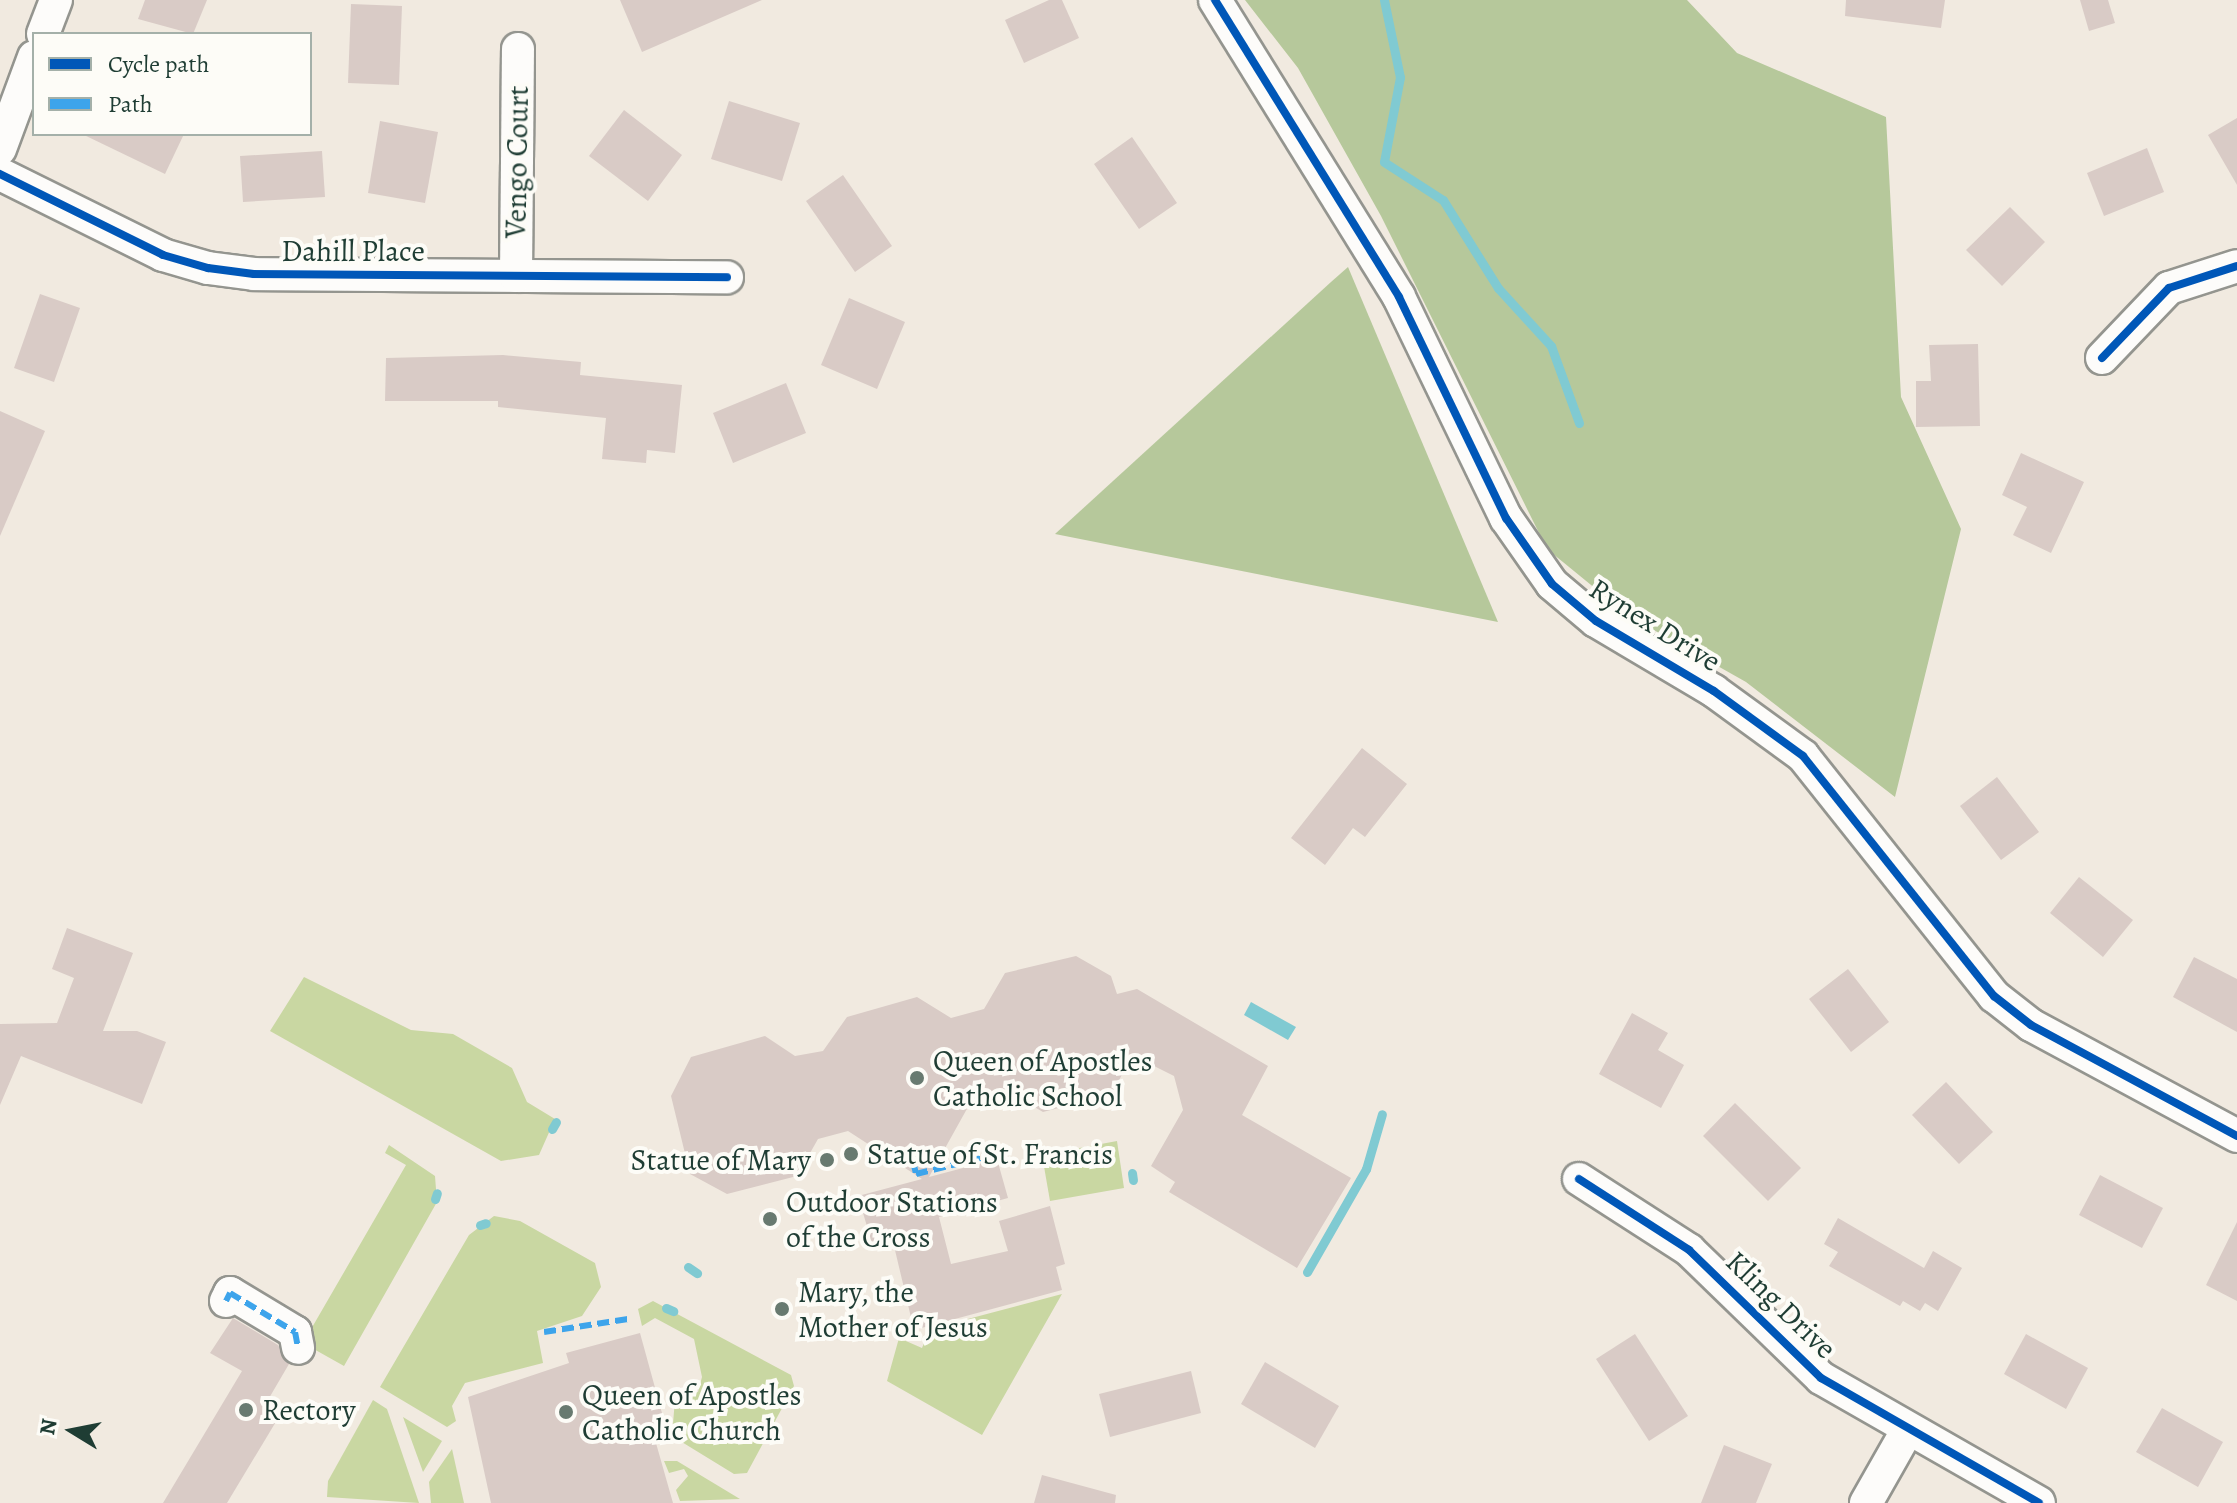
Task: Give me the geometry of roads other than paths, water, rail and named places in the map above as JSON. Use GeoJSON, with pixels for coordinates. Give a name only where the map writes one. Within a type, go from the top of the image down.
{"type":"FeatureCollection","features":[{"type":"Feature","properties":{"kind":"street"},"geometry":{"type":"LineString","coordinates":[[44,32],[56,0]]}},
{"type":"Feature","properties":{"kind":"street","name":"Rynex Drive"},"geometry":{"type":"LineString","coordinates":[[1215,0],[1399,297],[1506,518],[1552,584],[1596,621],[1714,691],[1803,756],[1994,996],[2031,1025],[2237,1136]]}},
{"type":"Feature","properties":{"kind":"street","name":"Vengo Court"},"geometry":{"type":"LineString","coordinates":[[516,276],[518,49]]}},
{"type":"Feature","properties":{"kind":"street"},"geometry":{"type":"LineString","coordinates":[[0,149],[32,62]]}},
{"type":"Feature","properties":{"kind":"street","name":"Dahill Place"},"geometry":{"type":"LineString","coordinates":[[0,174],[163,255],[208,268],[516,276],[727,277]]}},
{"type":"Feature","properties":{"kind":"street"},"geometry":{"type":"LineString","coordinates":[[2102,358],[2169,288],[2237,266]]}},
{"type":"Feature","properties":{"kind":"street","name":"Kling Drive"},"geometry":{"type":"LineString","coordinates":[[1579,1179],[1689,1250],[1821,1378],[2039,1503]]}},
{"type":"Feature","properties":{"kind":"street"},"geometry":{"type":"LineString","coordinates":[[226,1301],[230,1293],[295,1332],[298,1348]]}},
{"type":"Feature","properties":{"kind":"street"},"geometry":{"type":"LineString","coordinates":[[1866,1503],[1908,1429]]}},
{"type":"Feature","properties":{"kind":"water"},"geometry":{"type":"Polygon","coordinates":[[[1251,1002],[1296,1027],[1288,1040],[1244,1015],[1251,1002]]]}},
{"type":"Feature","properties":{"kind":"waterway"},"geometry":{"type":"LineString","coordinates":[[1384,0],[1400,77],[1384,162],[1443,200],[1498,288],[1551,346],[1579,423]]}},
{"type":"Feature","properties":{"kind":"waterway"},"geometry":{"type":"LineString","coordinates":[[1307,1272],[1366,1169],[1382,1114]]}},
{"type":"Feature","properties":{"kind":"waterway"},"geometry":{"type":"LineString","coordinates":[[552,1129],[556,1122]]}},
{"type":"Feature","properties":{"kind":"waterway"},"geometry":{"type":"LineString","coordinates":[[1132,1173],[1133,1180]]}},
{"type":"Feature","properties":{"kind":"waterway"},"geometry":{"type":"LineString","coordinates":[[435,1199],[437,1193]]}},
{"type":"Feature","properties":{"kind":"waterway"},"geometry":{"type":"LineString","coordinates":[[480,1225],[486,1223]]}},
{"type":"Feature","properties":{"kind":"waterway"},"geometry":{"type":"LineString","coordinates":[[688,1267],[697,1273]]}},
{"type":"Feature","properties":{"kind":"waterway"},"geometry":{"type":"LineString","coordinates":[[666,1308],[673,1311]]}},
{"type":"Feature","properties":{"kind":"place","name":"Queen of Apostles Catholic School"},"geometry":{"type":"Point","coordinates":[917,1078]}},
{"type":"Feature","properties":{"kind":"place","name":"Statue of St. Francis"},"geometry":{"type":"Point","coordinates":[851,1154]}},
{"type":"Feature","properties":{"kind":"place","name":"Statue of Mary"},"geometry":{"type":"Point","coordinates":[827,1160]}},
{"type":"Feature","properties":{"kind":"place","name":"Outdoor Stations of the Cross"},"geometry":{"type":"Point","coordinates":[770,1219]}},
{"type":"Feature","properties":{"kind":"place","name":"Mary, the Mother of Jesus"},"geometry":{"type":"Point","coordinates":[782,1309]}},
{"type":"Feature","properties":{"kind":"place","name":"Rectory"},"geometry":{"type":"Point","coordinates":[246,1410]}},
{"type":"Feature","properties":{"kind":"place","name":"Queen of Apostles Catholic Church"},"geometry":{"type":"Point","coordinates":[566,1412]}}]}
